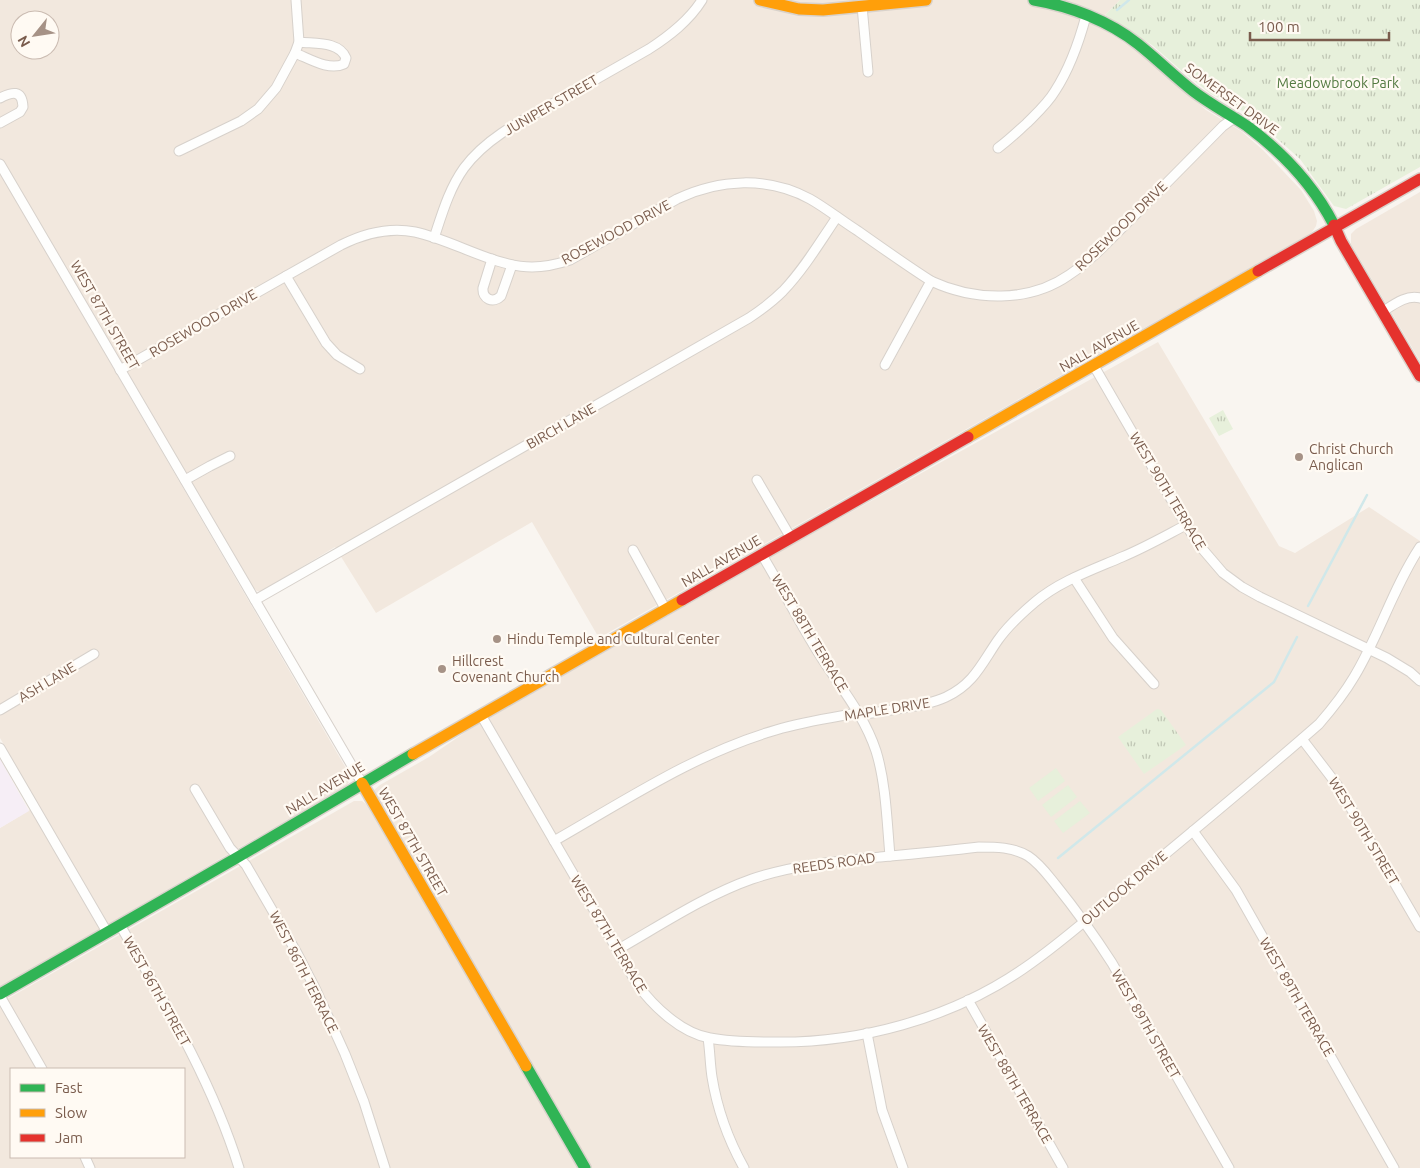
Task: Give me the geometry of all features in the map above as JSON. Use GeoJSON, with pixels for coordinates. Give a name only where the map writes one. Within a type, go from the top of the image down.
{"type":"FeatureCollection","features":[{"type":"Feature","properties":{"kind":"main road"},"geometry":{"type":"LineString","coordinates":[[760,0],[799,9],[823,10],[926,0]]}},
{"type":"Feature","properties":{"kind":"main road","name":"SOMERSET DRIVE"},"geometry":{"type":"LineString","coordinates":[[1034,0],[1066,7],[1118,31],[1136,43],[1198,96],[1265,140],[1299,174],[1313,192],[1335,226],[1341,241],[1420,376]]}},
{"type":"Feature","properties":{"kind":"main road","name":"NALL AVENUE"},"geometry":{"type":"LineString","coordinates":[[0,995],[362,783],[1420,179]]}},
{"type":"Feature","properties":{"kind":"main road","name":"WEST 87TH STREET"},"geometry":{"type":"LineString","coordinates":[[362,783],[585,1168]]}},
{"type":"Feature","properties":{"kind":"street"},"geometry":{"type":"LineString","coordinates":[[179,151],[241,121],[258,109],[276,88],[299,42],[296,0]]}},
{"type":"Feature","properties":{"kind":"street","name":"JUNIPER STREET"},"geometry":{"type":"LineString","coordinates":[[434,238],[451,191],[463,170],[476,153],[491,140],[520,122],[668,37],[682,24],[702,0]]}},
{"type":"Feature","properties":{"kind":"street"},"geometry":{"type":"LineString","coordinates":[[862,6],[868,72]]}},
{"type":"Feature","properties":{"kind":"street"},"geometry":{"type":"LineString","coordinates":[[998,148],[1044,106],[1056,91],[1073,56],[1086,16]]}},
{"type":"Feature","properties":{"kind":"street"},"geometry":{"type":"LineString","coordinates":[[295,53],[330,66],[337,67],[344,64],[346,58],[344,52],[338,48],[329,45],[299,42]]}},
{"type":"Feature","properties":{"kind":"street"},"geometry":{"type":"LineString","coordinates":[[0,98],[9,93],[17,94],[21,97],[23,107],[20,112],[0,123]]}},
{"type":"Feature","properties":{"kind":"street","name":"ROSEWOOD DRIVE"},"geometry":{"type":"LineString","coordinates":[[120,370],[341,245],[370,234],[399,231],[414,232],[512,265],[532,267],[554,265],[570,260],[691,192],[730,183],[756,183],[775,186],[810,199],[930,282],[943,287],[963,293],[985,296],[1007,296],[1028,293],[1049,286],[1069,275],[1096,254],[1223,126],[1234,118]]}},
{"type":"Feature","properties":{"kind":"street","name":"WEST 87TH STREET"},"geometry":{"type":"LineString","coordinates":[[0,164],[362,783]]}},
{"type":"Feature","properties":{"kind":"street","name":"BIRCH LANE"},"geometry":{"type":"LineString","coordinates":[[255,600],[749,318],[784,290],[837,217]]}},
{"type":"Feature","properties":{"kind":"street"},"geometry":{"type":"LineString","coordinates":[[492,259],[482,293],[489,300],[493,301],[501,296],[512,265]]}},
{"type":"Feature","properties":{"kind":"street"},"geometry":{"type":"LineString","coordinates":[[286,276],[326,343],[337,355],[360,369]]}},
{"type":"Feature","properties":{"kind":"street"},"geometry":{"type":"LineString","coordinates":[[885,365],[930,282]]}},
{"type":"Feature","properties":{"kind":"street"},"geometry":{"type":"LineString","coordinates":[[1382,312],[1404,299],[1420,298]]}},
{"type":"Feature","properties":{"kind":"street","name":"WEST 90TH TERRACE"},"geometry":{"type":"LineString","coordinates":[[1094,366],[1198,545],[1223,572],[1242,587],[1260,597],[1398,664],[1420,681]]}},
{"type":"Feature","properties":{"kind":"street"},"geometry":{"type":"LineString","coordinates":[[184,480],[230,456]]}},
{"type":"Feature","properties":{"kind":"street"},"geometry":{"type":"LineString","coordinates":[[757,480],[791,538]]}},
{"type":"Feature","properties":{"kind":"street","name":"MAPLE DRIVE"},"geometry":{"type":"LineString","coordinates":[[554,841],[678,770],[730,745],[814,720],[875,713],[936,701],[947,697],[961,688],[978,672],[1000,638],[1019,617],[1052,589],[1186,525]]}},
{"type":"Feature","properties":{"kind":"street","name":"OUTLOOK DRIVE"},"geometry":{"type":"LineString","coordinates":[[708,1038],[798,1043],[867,1033],[937,1014],[1000,984],[1022,970],[1193,831],[1319,724],[1354,678],[1406,570],[1420,547]]}},
{"type":"Feature","properties":{"kind":"street"},"geometry":{"type":"LineString","coordinates":[[633,550],[666,610]]}},
{"type":"Feature","properties":{"kind":"street","name":"WEST 88TH TERRACE"},"geometry":{"type":"LineString","coordinates":[[762,555],[820,656],[868,729],[882,776],[890,856]]}},
{"type":"Feature","properties":{"kind":"street"},"geometry":{"type":"LineString","coordinates":[[1074,578],[1113,638],[1154,684]]}},
{"type":"Feature","properties":{"kind":"street","name":"ASH LANE"},"geometry":{"type":"LineString","coordinates":[[0,710],[94,654]]}},
{"type":"Feature","properties":{"kind":"street","name":"WEST 87TH TERRACE"},"geometry":{"type":"LineString","coordinates":[[481,715],[636,984],[662,1013],[692,1032],[708,1038]]}},
{"type":"Feature","properties":{"kind":"street","name":"WEST 90TH STREET"},"geometry":{"type":"LineString","coordinates":[[1302,739],[1338,786],[1420,927]]}},
{"type":"Feature","properties":{"kind":"street","name":"WEST 86TH STREET"},"geometry":{"type":"LineString","coordinates":[[0,748],[107,932]]}},
{"type":"Feature","properties":{"kind":"street","name":"WEST 86TH TERRACE"},"geometry":{"type":"LineString","coordinates":[[196,789],[230,848],[248,868],[297,952],[316,990],[346,1054],[385,1168]]}},
{"type":"Feature","properties":{"kind":"street","name":"WEST 89TH TERRACE"},"geometry":{"type":"LineString","coordinates":[[1193,831],[1236,890],[1394,1168]]}},
{"type":"Feature","properties":{"kind":"street","name":"REEDS ROAD"},"geometry":{"type":"LineString","coordinates":[[617,950],[702,902],[751,880],[805,866],[979,847],[999,847],[1014,850],[1028,856],[1040,866],[1056,885]]}},
{"type":"Feature","properties":{"kind":"street","name":"WEST 89TH STREET"},"geometry":{"type":"LineString","coordinates":[[1056,885],[1084,921],[1116,972],[1229,1168]]}},
{"type":"Feature","properties":{"kind":"street","name":"WEST 86TH STREET"},"geometry":{"type":"LineString","coordinates":[[120,925],[183,1036],[220,1117],[239,1168]]}},
{"type":"Feature","properties":{"kind":"street"},"geometry":{"type":"LineString","coordinates":[[0,995],[41,1068]]}},
{"type":"Feature","properties":{"kind":"street","name":"WEST 88TH TERRACE"},"geometry":{"type":"LineString","coordinates":[[968,1000],[1063,1168]]}},
{"type":"Feature","properties":{"kind":"street"},"geometry":{"type":"LineString","coordinates":[[867,1033],[882,1110],[903,1168]]}},
{"type":"Feature","properties":{"kind":"street"},"geometry":{"type":"LineString","coordinates":[[708,1038],[716,1099],[744,1168]]}},
{"type":"Feature","properties":{"kind":"shaded area"},"geometry":{"type":"Polygon","coordinates":[[[0,0],[1120,0],[1095,25],[1143,56],[1206,110],[1241,131],[1263,150],[1301,190],[1314,211],[1317,221],[1316,226],[1312,232],[1304,237],[599,638],[532,522],[376,613],[335,547],[262,591],[257,591],[251,586],[82,297],[75,302],[347,770],[350,780],[347,785],[0,987],[0,828],[38,805],[0,738],[0,0]]]}},
{"type":"Feature","properties":{"kind":"shaded area"},"geometry":{"type":"Polygon","coordinates":[[[1420,192],[1420,361],[1351,244],[1351,234],[1356,229],[1420,192]]]}},
{"type":"Feature","properties":{"kind":"shaded area"},"geometry":{"type":"Polygon","coordinates":[[[1158,342],[1279,546],[1295,553],[1369,507],[1420,541],[1420,1168],[591,1168],[376,799],[374,790],[429,757],[467,731],[788,547],[1158,342]]]}},
{"type":"Feature","properties":{"kind":"shaded area"},"geometry":{"type":"Polygon","coordinates":[[[0,759],[29,811],[0,828],[0,759]]]}},
{"type":"Feature","properties":{"kind":"shaded area"},"geometry":{"type":"Polygon","coordinates":[[[354,801],[362,801],[366,804],[579,1168],[0,1168],[0,1003],[354,801]]]}},
{"type":"Feature","properties":{"kind":"green space","name":"Meadowbrook Park"},"geometry":{"type":"Polygon","coordinates":[[[1120,0],[1420,0],[1420,167],[1346,209],[1334,206],[1300,159],[1252,116],[1211,94],[1152,45],[1105,15],[1120,0]]]}},
{"type":"Feature","properties":{"kind":"green space"},"geometry":{"type":"Polygon","coordinates":[[[1223,410],[1233,429],[1219,436],[1209,418],[1223,410]]]}},
{"type":"Feature","properties":{"kind":"green space"},"geometry":{"type":"Polygon","coordinates":[[[1157,709],[1161,710],[1186,745],[1144,774],[1118,737],[1157,709]]]}},
{"type":"Feature","properties":{"kind":"green space"},"geometry":{"type":"Polygon","coordinates":[[[1056,768],[1065,781],[1038,801],[1029,788],[1056,768]]]}},
{"type":"Feature","properties":{"kind":"green space"},"geometry":{"type":"Polygon","coordinates":[[[1068,785],[1077,797],[1051,817],[1042,805],[1068,785]]]}},
{"type":"Feature","properties":{"kind":"green space"},"geometry":{"type":"Polygon","coordinates":[[[1080,801],[1090,813],[1063,833],[1054,821],[1080,801]]]}},
{"type":"Feature","properties":{"kind":"waterway"},"geometry":{"type":"LineString","coordinates":[[1117,10],[1129,0]]}},
{"type":"Feature","properties":{"kind":"waterway"},"geometry":{"type":"LineString","coordinates":[[1308,606],[1367,495]]}},
{"type":"Feature","properties":{"kind":"waterway"},"geometry":{"type":"LineString","coordinates":[[1058,858],[1274,682],[1297,637]]}},
{"type":"Feature","properties":{"kind":"traffic: fast"},"geometry":{"type":"LineString","coordinates":[[1034,0],[1075,10],[1115,28],[1138,44],[1193,91],[1247,126],[1285,158],[1307,183],[1334,225]]}},
{"type":"Feature","properties":{"kind":"traffic: fast"},"geometry":{"type":"LineString","coordinates":[[0,994],[413,754]]}},
{"type":"Feature","properties":{"kind":"traffic: fast"},"geometry":{"type":"LineString","coordinates":[[526,1066],[585,1168]]}},
{"type":"Feature","properties":{"kind":"traffic: slow"},"geometry":{"type":"LineString","coordinates":[[760,0],[799,9],[823,10],[926,0]]}},
{"type":"Feature","properties":{"kind":"traffic: slow"},"geometry":{"type":"LineString","coordinates":[[968,437],[1258,271]]}},
{"type":"Feature","properties":{"kind":"traffic: slow"},"geometry":{"type":"LineString","coordinates":[[413,754],[682,600]]}},
{"type":"Feature","properties":{"kind":"traffic: slow"},"geometry":{"type":"LineString","coordinates":[[362,783],[526,1066]]}},
{"type":"Feature","properties":{"kind":"traffic: jam"},"geometry":{"type":"LineString","coordinates":[[1258,271],[1420,179]]}},
{"type":"Feature","properties":{"kind":"traffic: jam"},"geometry":{"type":"LineString","coordinates":[[1334,225],[1341,241],[1420,376]]}},
{"type":"Feature","properties":{"kind":"traffic: jam"},"geometry":{"type":"LineString","coordinates":[[682,600],[968,437]]}},
{"type":"Feature","properties":{"kind":"place","name":"Christ Church Anglican"},"geometry":{"type":"Point","coordinates":[1299,457]}},
{"type":"Feature","properties":{"kind":"place","name":"Hindu Temple and Cultural Center"},"geometry":{"type":"Point","coordinates":[497,639]}},
{"type":"Feature","properties":{"kind":"place","name":"Hillcrest Covenant Church"},"geometry":{"type":"Point","coordinates":[442,669]}}]}
